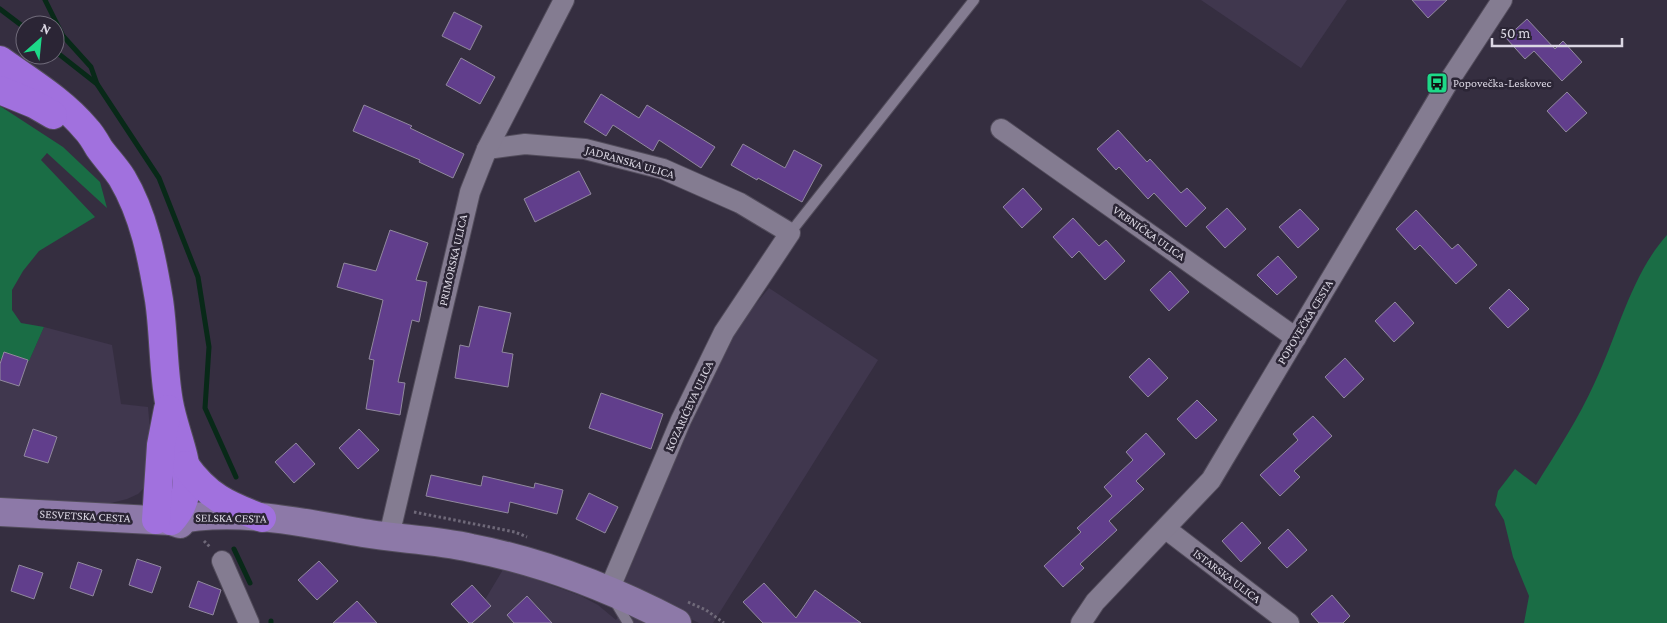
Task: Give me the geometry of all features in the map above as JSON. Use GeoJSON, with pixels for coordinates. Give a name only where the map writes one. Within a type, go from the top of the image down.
{"type":"FeatureCollection","features":[{"type":"Feature","properties":{"kind":"highway"},"geometry":{"type":"LineString","coordinates":[[0,60],[71,113],[87,129],[120,175],[137,208],[148,243],[159,302],[169,403],[187,480],[182,506],[164,521]]}},
{"type":"Feature","properties":{"kind":"highway"},"geometry":{"type":"LineString","coordinates":[[0,90],[34,104],[53,115],[99,148]]}},
{"type":"Feature","properties":{"kind":"highway"},"geometry":{"type":"LineString","coordinates":[[164,521],[161,445],[169,403]]}},
{"type":"Feature","properties":{"kind":"highway"},"geometry":{"type":"LineString","coordinates":[[185,465],[196,480],[214,496],[242,511],[262,518]]}},
{"type":"Feature","properties":{"kind":"main road","name":"SESVETSKA CESTA"},"geometry":{"type":"LineString","coordinates":[[0,512],[164,521]]}},
{"type":"Feature","properties":{"kind":"main road","name":"SELSKA CESTA"},"geometry":{"type":"LineString","coordinates":[[164,521],[209,515],[262,518],[317,524],[471,547],[538,564],[609,590],[677,623]]}},
{"type":"Feature","properties":{"kind":"main road","name":"SELSKA CESTA"},"geometry":{"type":"LineString","coordinates":[[164,521],[192,528],[222,532],[304,536],[362,532]]}},
{"type":"Feature","properties":{"kind":"street","name":"PRIMORSKA ULICA"},"geometry":{"type":"LineString","coordinates":[[389,536],[470,192],[487,149],[564,0]]}},
{"type":"Feature","properties":{"kind":"street","name":"POPOVEČKA CESTA"},"geometry":{"type":"LineString","coordinates":[[1081,623],[1095,602],[1166,529],[1210,480],[1446,84],[1502,0]]}},
{"type":"Feature","properties":{"kind":"street","name":"VRBNIČKA ULICA"},"geometry":{"type":"LineString","coordinates":[[1001,130],[1296,338]]}},
{"type":"Feature","properties":{"kind":"street","name":"JADRANSKA ULICA"},"geometry":{"type":"LineString","coordinates":[[487,149],[525,144],[585,149],[664,169],[740,203],[790,233]]}},
{"type":"Feature","properties":{"kind":"street","name":"KOZARIĆEVA ULICA"},"geometry":{"type":"LineString","coordinates":[[609,590],[681,420],[724,332],[790,233]]}},
{"type":"Feature","properties":{"kind":"street","name":"ISTARSKA ULICA"},"geometry":{"type":"LineString","coordinates":[[1166,529],[1289,623]]}},
{"type":"Feature","properties":{"kind":"street"},"geometry":{"type":"LineString","coordinates":[[222,561],[249,623]]}},
{"type":"Feature","properties":{"kind":"lane"},"geometry":{"type":"LineString","coordinates":[[790,233],[974,0]]}},
{"type":"Feature","properties":{"kind":"lane"},"geometry":{"type":"LineString","coordinates":[[609,590],[628,623]]}},
{"type":"Feature","properties":{"kind":"path"},"geometry":{"type":"LineString","coordinates":[[396,508],[502,529]]}},
{"type":"Feature","properties":{"kind":"shaded area"},"geometry":{"type":"Polygon","coordinates":[[[1201,0],[1347,0],[1301,68],[1201,0]]]}},
{"type":"Feature","properties":{"kind":"shaded area"},"geometry":{"type":"Polygon","coordinates":[[[769,288],[878,360],[713,623],[699,623],[623,585],[695,413],[740,323],[769,288]]]}},
{"type":"Feature","properties":{"kind":"shaded area"},"geometry":{"type":"Polygon","coordinates":[[[44,327],[112,345],[121,404],[148,407],[153,464],[147,485],[138,494],[107,504],[0,498],[0,359],[29,361],[44,327]]]}},
{"type":"Feature","properties":{"kind":"shaded area"},"geometry":{"type":"Polygon","coordinates":[[[504,568],[581,596],[598,605],[616,620],[626,603],[663,623],[471,623],[504,568]]]}},
{"type":"Feature","properties":{"kind":"green space"},"geometry":{"type":"Polygon","coordinates":[[[0,106],[63,147],[100,182],[107,208],[47,153],[41,160],[95,217],[39,251],[23,271],[12,290],[12,310],[21,323],[44,327],[29,361],[0,359],[0,106]]]}},
{"type":"Feature","properties":{"kind":"green space"},"geometry":{"type":"Polygon","coordinates":[[[1667,235],[1667,623],[1524,623],[1529,596],[1513,557],[1504,520],[1495,505],[1498,491],[1515,469],[1536,485],[1589,395],[1634,286],[1667,235]]]}},
{"type":"Feature","properties":{"kind":"building"},"geometry":{"type":"Polygon","coordinates":[[[1412,0],[1447,0],[1428,18],[1412,0]]]}},
{"type":"Feature","properties":{"kind":"building"},"geometry":{"type":"Polygon","coordinates":[[[454,12],[482,26],[470,50],[442,36],[454,12]]]}},
{"type":"Feature","properties":{"kind":"building"},"geometry":{"type":"Polygon","coordinates":[[[1527,19],[1555,49],[1563,41],[1582,62],[1562,81],[1534,51],[1525,59],[1506,38],[1527,19]]]}},
{"type":"Feature","properties":{"kind":"building"},"geometry":{"type":"Polygon","coordinates":[[[461,58],[495,77],[480,104],[446,85],[461,58]]]}},
{"type":"Feature","properties":{"kind":"building"},"geometry":{"type":"Polygon","coordinates":[[[1567,92],[1587,113],[1566,132],[1547,111],[1567,92]]]}},
{"type":"Feature","properties":{"kind":"building"},"geometry":{"type":"Polygon","coordinates":[[[601,94],[639,118],[647,105],[715,147],[701,168],[659,140],[653,151],[613,125],[606,136],[584,122],[601,94]]]}},
{"type":"Feature","properties":{"kind":"building"},"geometry":{"type":"Polygon","coordinates":[[[364,105],[412,126],[410,128],[464,154],[453,178],[419,162],[420,160],[353,131],[364,105]]]}},
{"type":"Feature","properties":{"kind":"building"},"geometry":{"type":"Polygon","coordinates":[[[1118,130],[1147,162],[1150,159],[1181,193],[1187,188],[1206,208],[1186,227],[1154,193],[1148,199],[1119,167],[1116,170],[1097,149],[1118,130]]]}},
{"type":"Feature","properties":{"kind":"building"},"geometry":{"type":"Polygon","coordinates":[[[743,144],[785,168],[794,150],[822,165],[802,202],[731,165],[743,144]]]}},
{"type":"Feature","properties":{"kind":"building"},"geometry":{"type":"Polygon","coordinates":[[[579,171],[591,194],[535,222],[524,199],[579,171]]]}},
{"type":"Feature","properties":{"kind":"building"},"geometry":{"type":"Polygon","coordinates":[[[1023,188],[1042,209],[1022,228],[1003,207],[1023,188]]]}},
{"type":"Feature","properties":{"kind":"building"},"geometry":{"type":"Polygon","coordinates":[[[1227,208],[1246,229],[1225,248],[1206,227],[1227,208]]]}},
{"type":"Feature","properties":{"kind":"building"},"geometry":{"type":"Polygon","coordinates":[[[1300,209],[1319,229],[1298,248],[1279,227],[1300,209]]]}},
{"type":"Feature","properties":{"kind":"building"},"geometry":{"type":"Polygon","coordinates":[[[1416,210],[1452,249],[1458,244],[1477,265],[1456,284],[1420,245],[1415,250],[1396,229],[1416,210]]]}},
{"type":"Feature","properties":{"kind":"building"},"geometry":{"type":"Polygon","coordinates":[[[1073,218],[1099,246],[1106,240],[1125,261],[1105,280],[1079,251],[1072,258],[1053,237],[1073,218]]]}},
{"type":"Feature","properties":{"kind":"building"},"geometry":{"type":"Polygon","coordinates":[[[390,230],[428,243],[416,280],[427,282],[419,322],[412,320],[398,382],[405,383],[400,415],[366,409],[374,360],[369,359],[383,300],[337,287],[344,263],[376,271],[390,230]]]}},
{"type":"Feature","properties":{"kind":"building"},"geometry":{"type":"Polygon","coordinates":[[[1278,256],[1297,277],[1277,295],[1257,275],[1278,256]]]}},
{"type":"Feature","properties":{"kind":"building"},"geometry":{"type":"Polygon","coordinates":[[[1170,271],[1189,292],[1169,311],[1150,290],[1170,271]]]}},
{"type":"Feature","properties":{"kind":"building"},"geometry":{"type":"Polygon","coordinates":[[[1509,289],[1529,309],[1508,328],[1489,308],[1509,289]]]}},
{"type":"Feature","properties":{"kind":"building"},"geometry":{"type":"Polygon","coordinates":[[[1395,302],[1414,323],[1394,342],[1375,321],[1395,302]]]}},
{"type":"Feature","properties":{"kind":"building"},"geometry":{"type":"Polygon","coordinates":[[[479,306],[511,313],[502,352],[513,354],[508,387],[455,378],[460,345],[469,347],[479,306]]]}},
{"type":"Feature","properties":{"kind":"building"},"geometry":{"type":"Polygon","coordinates":[[[4,352],[28,360],[19,386],[0,380],[0,364],[4,352]]]}},
{"type":"Feature","properties":{"kind":"building"},"geometry":{"type":"Polygon","coordinates":[[[1149,358],[1168,378],[1148,397],[1129,377],[1149,358]]]}},
{"type":"Feature","properties":{"kind":"building"},"geometry":{"type":"Polygon","coordinates":[[[1345,358],[1364,379],[1344,398],[1325,377],[1345,358]]]}},
{"type":"Feature","properties":{"kind":"building"},"geometry":{"type":"Polygon","coordinates":[[[601,393],[663,414],[651,449],[589,428],[601,393]]]}},
{"type":"Feature","properties":{"kind":"building"},"geometry":{"type":"Polygon","coordinates":[[[1197,400],[1217,420],[1196,439],[1177,419],[1197,400]]]}},
{"type":"Feature","properties":{"kind":"building"},"geometry":{"type":"Polygon","coordinates":[[[1313,416],[1332,436],[1294,471],[1300,477],[1280,496],[1260,475],[1298,440],[1293,434],[1313,416]]]}},
{"type":"Feature","properties":{"kind":"building"},"geometry":{"type":"Polygon","coordinates":[[[33,429],[57,437],[48,463],[24,456],[33,429]]]}},
{"type":"Feature","properties":{"kind":"building"},"geometry":{"type":"Polygon","coordinates":[[[359,429],[379,450],[358,469],[339,448],[359,429]]]}},
{"type":"Feature","properties":{"kind":"building"},"geometry":{"type":"Polygon","coordinates":[[[1146,433],[1165,454],[1136,481],[1144,489],[1109,521],[1117,530],[1080,564],[1084,568],[1063,587],[1044,566],[1081,532],[1077,528],[1112,496],[1104,487],[1133,460],[1126,452],[1146,433]]]}},
{"type":"Feature","properties":{"kind":"building"},"geometry":{"type":"Polygon","coordinates":[[[296,443],[315,464],[294,483],[275,462],[296,443]]]}},
{"type":"Feature","properties":{"kind":"building"},"geometry":{"type":"Polygon","coordinates":[[[431,475],[481,486],[483,476],[534,488],[535,483],[563,490],[557,514],[510,502],[508,513],[426,496],[431,475]]]}},
{"type":"Feature","properties":{"kind":"building"},"geometry":{"type":"Polygon","coordinates":[[[589,493],[618,507],[605,533],[576,519],[589,493]]]}},
{"type":"Feature","properties":{"kind":"building"},"geometry":{"type":"Polygon","coordinates":[[[1242,522],[1261,543],[1241,562],[1222,541],[1242,522]]]}},
{"type":"Feature","properties":{"kind":"building"},"geometry":{"type":"Polygon","coordinates":[[[1288,529],[1307,550],[1287,568],[1268,548],[1288,529]]]}},
{"type":"Feature","properties":{"kind":"building"},"geometry":{"type":"Polygon","coordinates":[[[137,559],[161,567],[152,593],[129,585],[137,559]]]}},
{"type":"Feature","properties":{"kind":"building"},"geometry":{"type":"Polygon","coordinates":[[[319,561],[338,581],[317,600],[298,580],[319,561]]]}},
{"type":"Feature","properties":{"kind":"building"},"geometry":{"type":"Polygon","coordinates":[[[78,562],[102,570],[93,596],[70,588],[78,562]]]}},
{"type":"Feature","properties":{"kind":"building"},"geometry":{"type":"Polygon","coordinates":[[[19,565],[43,573],[34,599],[11,591],[19,565]]]}},
{"type":"Feature","properties":{"kind":"building"},"geometry":{"type":"Polygon","coordinates":[[[198,581],[221,590],[213,615],[189,607],[198,581]]]}},
{"type":"Feature","properties":{"kind":"building"},"geometry":{"type":"Polygon","coordinates":[[[764,583],[796,618],[815,590],[861,623],[763,623],[743,602],[764,583]]]}},
{"type":"Feature","properties":{"kind":"building"},"geometry":{"type":"Polygon","coordinates":[[[472,585],[491,606],[472,623],[469,623],[451,604],[472,585]]]}},
{"type":"Feature","properties":{"kind":"building"},"geometry":{"type":"Polygon","coordinates":[[[1332,595],[1350,616],[1343,623],[1319,623],[1311,614],[1332,595]]]}},
{"type":"Feature","properties":{"kind":"building"},"geometry":{"type":"Polygon","coordinates":[[[527,596],[552,623],[514,623],[507,615],[527,596]]]}},
{"type":"Feature","properties":{"kind":"building"},"geometry":{"type":"Polygon","coordinates":[[[357,601],[377,623],[333,623],[357,601]]]}},
{"type":"Feature","properties":{"kind":"waterway"},"geometry":{"type":"LineString","coordinates":[[45,0],[63,36],[91,67],[97,84]]}},
{"type":"Feature","properties":{"kind":"waterway"},"geometry":{"type":"LineString","coordinates":[[0,9],[15,20]]}},
{"type":"Feature","properties":{"kind":"waterway"},"geometry":{"type":"LineString","coordinates":[[65,59],[97,84],[159,178],[198,277],[209,347],[205,408],[236,477]]}},
{"type":"Feature","properties":{"kind":"waterway"},"geometry":{"type":"LineString","coordinates":[[234,549],[250,583]]}},
{"type":"Feature","properties":{"kind":"place","name":"Popovečka-Leskovec"},"geometry":{"type":"Point","coordinates":[1437,83]}}]}
